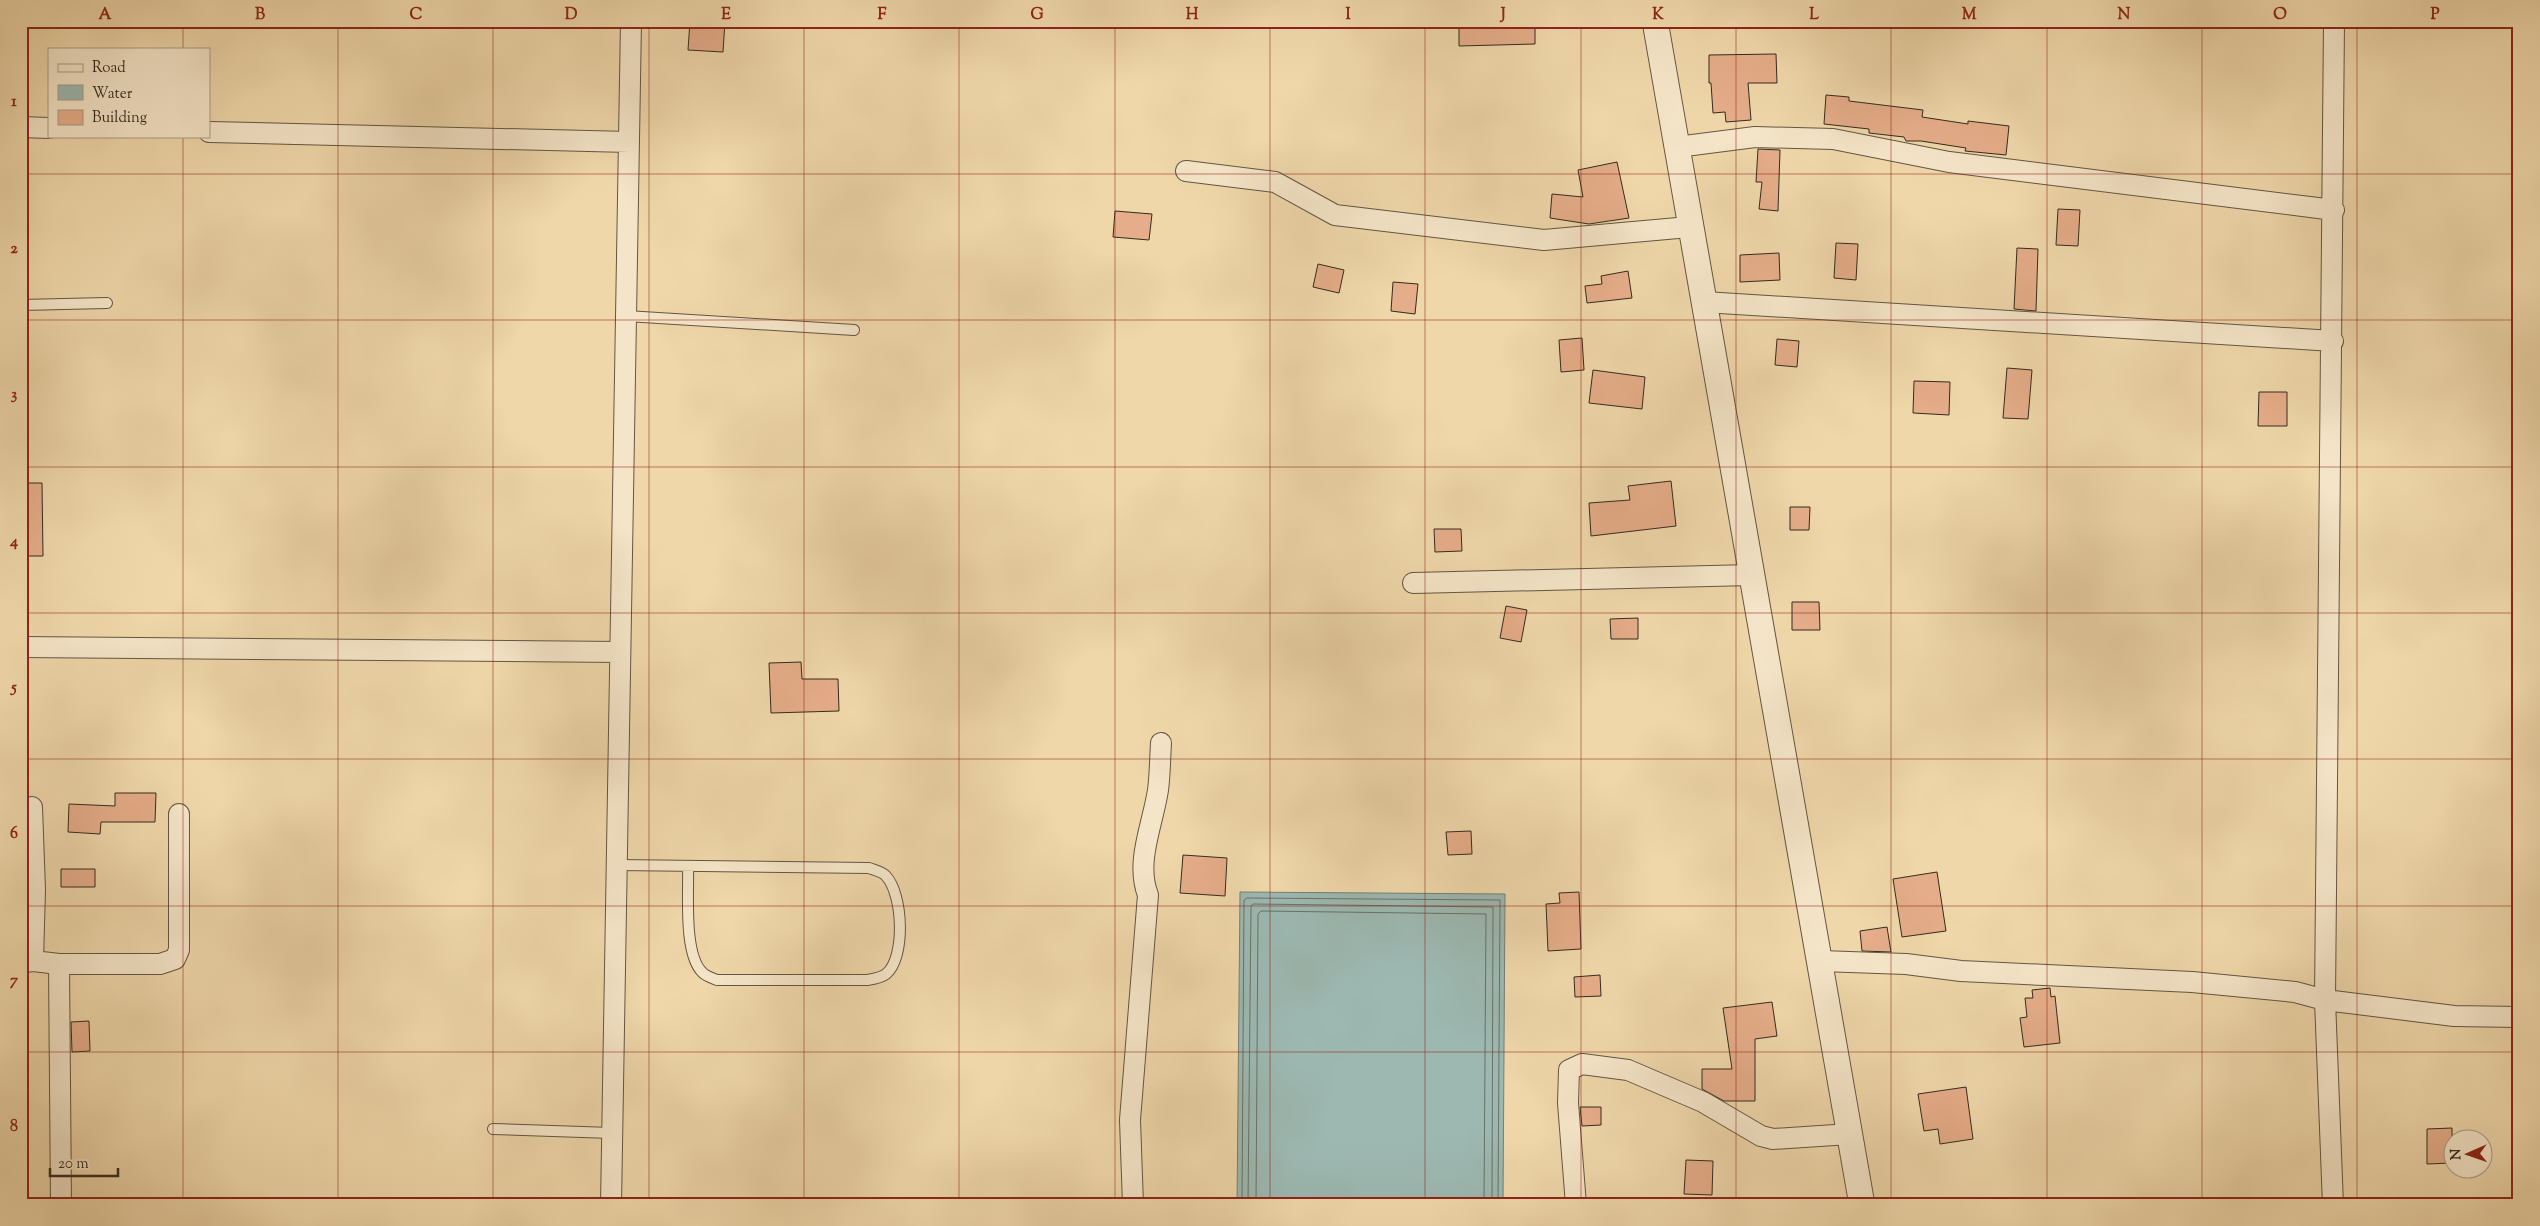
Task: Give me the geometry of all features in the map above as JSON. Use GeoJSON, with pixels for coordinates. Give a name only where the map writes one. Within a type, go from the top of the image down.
{"type":"FeatureCollection","features":[{"type":"Feature","properties":{"kind":"street"},"geometry":{"type":"LineString","coordinates":[[611,1205],[631,21]]}},
{"type":"Feature","properties":{"kind":"street"},"geometry":{"type":"LineString","coordinates":[[1655,21],[1689,227],[1727,429],[1862,1205]]}},
{"type":"Feature","properties":{"kind":"street"},"geometry":{"type":"LineString","coordinates":[[2333,1205],[2311,996],[2318,209],[2334,21]]}},
{"type":"Feature","properties":{"kind":"street"},"geometry":{"type":"LineString","coordinates":[[21,127],[48,128]]}},
{"type":"Feature","properties":{"kind":"street"},"geometry":{"type":"LineString","coordinates":[[210,132],[629,142]]}},
{"type":"Feature","properties":{"kind":"street"},"geometry":{"type":"LineString","coordinates":[[1677,146],[1755,136],[1833,139],[1949,162],[2318,209]]}},
{"type":"Feature","properties":{"kind":"street"},"geometry":{"type":"LineString","coordinates":[[1186,171],[1275,182],[1335,216],[1544,240],[1689,227]]}},
{"type":"Feature","properties":{"kind":"street"},"geometry":{"type":"LineString","coordinates":[[1704,302],[2318,340]]}},
{"type":"Feature","properties":{"kind":"street"},"geometry":{"type":"LineString","coordinates":[[1413,583],[1752,575]]}},
{"type":"Feature","properties":{"kind":"street"},"geometry":{"type":"LineString","coordinates":[[21,647],[620,652]]}},
{"type":"Feature","properties":{"kind":"street"},"geometry":{"type":"LineString","coordinates":[[1132,1205],[1130,1120],[1148,895],[1142,881],[1143,861],[1158,788],[1161,744]]}},
{"type":"Feature","properties":{"kind":"street"},"geometry":{"type":"LineString","coordinates":[[32,807],[35,890],[27,962],[59,964],[160,964],[175,959],[179,950],[179,814]]}},
{"type":"Feature","properties":{"kind":"street"},"geometry":{"type":"LineString","coordinates":[[1820,961],[1906,964],[1961,971],[2192,982],[2454,1016],[2519,1018]]}},
{"type":"Feature","properties":{"kind":"street"},"geometry":{"type":"LineString","coordinates":[[59,964],[60,1205]]}},
{"type":"Feature","properties":{"kind":"street"},"geometry":{"type":"LineString","coordinates":[[1576,1205],[1568,1103],[1569,1070],[1582,1064],[1628,1070],[1664,1084],[1703,1102],[1761,1136],[1784,1139],[1850,1134]]}},
{"type":"Feature","properties":{"kind":"lane"},"geometry":{"type":"LineString","coordinates":[[21,305],[107,303]]}},
{"type":"Feature","properties":{"kind":"lane"},"geometry":{"type":"LineString","coordinates":[[626,316],[854,330]]}},
{"type":"Feature","properties":{"kind":"lane"},"geometry":{"type":"LineString","coordinates":[[617,865],[869,868],[886,875],[894,889],[899,913],[900,941],[895,963],[885,975],[868,980],[717,980],[703,973],[693,958],[690,941],[688,866]]}},
{"type":"Feature","properties":{"kind":"lane"},"geometry":{"type":"LineString","coordinates":[[493,1130],[612,1132]]}},
{"type":"Feature","properties":{"kind":"water"},"geometry":{"type":"Polygon","coordinates":[[[1240,892],[1505,894],[1503,1205],[1237,1205],[1240,892]]]}},
{"type":"Feature","properties":{"kind":"building"},"geometry":{"type":"Polygon","coordinates":[[[690,21],[725,21],[723,52],[688,50],[690,21]]]}},
{"type":"Feature","properties":{"kind":"building"},"geometry":{"type":"Polygon","coordinates":[[[1492,21],[1535,21],[1535,44],[1459,46],[1459,25],[1492,26],[1492,21]]]}},
{"type":"Feature","properties":{"kind":"building"},"geometry":{"type":"Polygon","coordinates":[[[1776,54],[1777,83],[1748,83],[1751,120],[1726,122],[1725,112],[1713,113],[1711,83],[1709,83],[1709,55],[1776,54]]]}},
{"type":"Feature","properties":{"kind":"building"},"geometry":{"type":"Polygon","coordinates":[[[1826,95],[1849,97],[1849,101],[1923,110],[1922,117],[1968,124],[1968,121],[2009,126],[2006,155],[1965,151],[1966,148],[1921,141],[1906,141],[1904,137],[1869,133],[1869,129],[1824,124],[1826,95]]]}},
{"type":"Feature","properties":{"kind":"building"},"geometry":{"type":"Polygon","coordinates":[[[1758,149],[1780,150],[1778,211],[1759,209],[1762,182],[1756,182],[1758,149]]]}},
{"type":"Feature","properties":{"kind":"building"},"geometry":{"type":"Polygon","coordinates":[[[1617,162],[1629,218],[1589,224],[1550,218],[1552,194],[1583,197],[1578,170],[1617,162]]]}},
{"type":"Feature","properties":{"kind":"building"},"geometry":{"type":"Polygon","coordinates":[[[2058,209],[2080,210],[2078,246],[2056,245],[2058,209]]]}},
{"type":"Feature","properties":{"kind":"building"},"geometry":{"type":"Polygon","coordinates":[[[1115,211],[1152,214],[1149,240],[1113,237],[1115,211]]]}},
{"type":"Feature","properties":{"kind":"building"},"geometry":{"type":"Polygon","coordinates":[[[1836,243],[1858,244],[1856,280],[1834,278],[1836,243]]]}},
{"type":"Feature","properties":{"kind":"building"},"geometry":{"type":"Polygon","coordinates":[[[2017,248],[2038,249],[2036,311],[2014,309],[2017,248]]]}},
{"type":"Feature","properties":{"kind":"building"},"geometry":{"type":"Polygon","coordinates":[[[1779,253],[1780,280],[1740,282],[1740,255],[1779,253]]]}},
{"type":"Feature","properties":{"kind":"building"},"geometry":{"type":"Polygon","coordinates":[[[1318,264],[1344,270],[1339,293],[1313,287],[1318,264]]]}},
{"type":"Feature","properties":{"kind":"building"},"geometry":{"type":"Polygon","coordinates":[[[1628,271],[1632,298],[1587,303],[1585,286],[1602,284],[1601,276],[1628,271]]]}},
{"type":"Feature","properties":{"kind":"building"},"geometry":{"type":"Polygon","coordinates":[[[1393,282],[1418,284],[1415,314],[1391,311],[1393,282]]]}},
{"type":"Feature","properties":{"kind":"building"},"geometry":{"type":"Polygon","coordinates":[[[1582,338],[1584,370],[1561,372],[1559,340],[1582,338]]]}},
{"type":"Feature","properties":{"kind":"building"},"geometry":{"type":"Polygon","coordinates":[[[1777,339],[1799,341],[1797,367],[1775,365],[1777,339]]]}},
{"type":"Feature","properties":{"kind":"building"},"geometry":{"type":"Polygon","coordinates":[[[2007,368],[2032,370],[2028,419],[2003,418],[2007,368]]]}},
{"type":"Feature","properties":{"kind":"building"},"geometry":{"type":"Polygon","coordinates":[[[1593,370],[1645,377],[1642,409],[1589,403],[1593,370]]]}},
{"type":"Feature","properties":{"kind":"building"},"geometry":{"type":"Polygon","coordinates":[[[1914,381],[1950,382],[1949,415],[1913,413],[1914,381]]]}},
{"type":"Feature","properties":{"kind":"building"},"geometry":{"type":"Polygon","coordinates":[[[2259,392],[2287,392],[2287,426],[2258,426],[2259,392]]]}},
{"type":"Feature","properties":{"kind":"building"},"geometry":{"type":"Polygon","coordinates":[[[1671,481],[1676,526],[1591,536],[1589,503],[1630,500],[1628,486],[1671,481]]]}},
{"type":"Feature","properties":{"kind":"building"},"geometry":{"type":"Polygon","coordinates":[[[21,483],[42,483],[43,556],[21,556],[21,483]]]}},
{"type":"Feature","properties":{"kind":"building"},"geometry":{"type":"Polygon","coordinates":[[[1790,507],[1810,507],[1809,530],[1790,530],[1790,507]]]}},
{"type":"Feature","properties":{"kind":"building"},"geometry":{"type":"Polygon","coordinates":[[[1434,529],[1461,529],[1462,551],[1435,552],[1434,529]]]}},
{"type":"Feature","properties":{"kind":"building"},"geometry":{"type":"Polygon","coordinates":[[[1792,602],[1819,602],[1820,630],[1792,630],[1792,602]]]}},
{"type":"Feature","properties":{"kind":"building"},"geometry":{"type":"Polygon","coordinates":[[[1506,606],[1527,610],[1521,642],[1500,638],[1506,606]]]}},
{"type":"Feature","properties":{"kind":"building"},"geometry":{"type":"Polygon","coordinates":[[[1638,618],[1638,639],[1611,639],[1610,619],[1638,618]]]}},
{"type":"Feature","properties":{"kind":"building"},"geometry":{"type":"Polygon","coordinates":[[[801,662],[802,679],[838,679],[839,711],[771,713],[769,663],[801,662]]]}},
{"type":"Feature","properties":{"kind":"building"},"geometry":{"type":"Polygon","coordinates":[[[115,793],[156,793],[155,822],[101,822],[100,834],[68,832],[69,804],[115,806],[115,793]]]}},
{"type":"Feature","properties":{"kind":"building"},"geometry":{"type":"Polygon","coordinates":[[[1471,831],[1472,854],[1448,855],[1446,832],[1471,831]]]}},
{"type":"Feature","properties":{"kind":"building"},"geometry":{"type":"Polygon","coordinates":[[[1183,855],[1227,858],[1225,896],[1180,893],[1183,855]]]}},
{"type":"Feature","properties":{"kind":"building"},"geometry":{"type":"Polygon","coordinates":[[[61,869],[95,869],[95,887],[61,887],[61,869]]]}},
{"type":"Feature","properties":{"kind":"building"},"geometry":{"type":"Polygon","coordinates":[[[1937,872],[1946,931],[1902,937],[1893,879],[1937,872]]]}},
{"type":"Feature","properties":{"kind":"building"},"geometry":{"type":"Polygon","coordinates":[[[1579,892],[1581,949],[1548,951],[1546,904],[1560,903],[1559,893],[1579,892]]]}},
{"type":"Feature","properties":{"kind":"building"},"geometry":{"type":"Polygon","coordinates":[[[1887,927],[1891,952],[1862,951],[1860,931],[1887,927]]]}},
{"type":"Feature","properties":{"kind":"building"},"geometry":{"type":"Polygon","coordinates":[[[1600,975],[1601,996],[1575,997],[1574,977],[1600,975]]]}},
{"type":"Feature","properties":{"kind":"building"},"geometry":{"type":"Polygon","coordinates":[[[2050,988],[2051,997],[2055,996],[2060,1043],[2024,1047],[2020,1018],[2027,1017],[2025,998],[2033,998],[2032,990],[2050,988]]]}},
{"type":"Feature","properties":{"kind":"building"},"geometry":{"type":"Polygon","coordinates":[[[1772,1002],[1777,1036],[1755,1039],[1755,1101],[1724,1101],[1702,1089],[1702,1069],[1732,1069],[1723,1008],[1772,1002]]]}},
{"type":"Feature","properties":{"kind":"building"},"geometry":{"type":"Polygon","coordinates":[[[89,1021],[90,1051],[72,1052],[71,1022],[89,1021]]]}},
{"type":"Feature","properties":{"kind":"building"},"geometry":{"type":"Polygon","coordinates":[[[1966,1087],[1973,1139],[1940,1144],[1938,1129],[1924,1131],[1918,1094],[1966,1087]]]}},
{"type":"Feature","properties":{"kind":"building"},"geometry":{"type":"Polygon","coordinates":[[[1580,1107],[1601,1107],[1601,1125],[1582,1126],[1580,1107]]]}},
{"type":"Feature","properties":{"kind":"building"},"geometry":{"type":"Polygon","coordinates":[[[2442,1128],[2442,1163],[2427,1164],[2427,1129],[2442,1128]]]}},
{"type":"Feature","properties":{"kind":"building"},"geometry":{"type":"Polygon","coordinates":[[[1686,1160],[1713,1161],[1712,1195],[1684,1194],[1686,1160]]]}}]}
